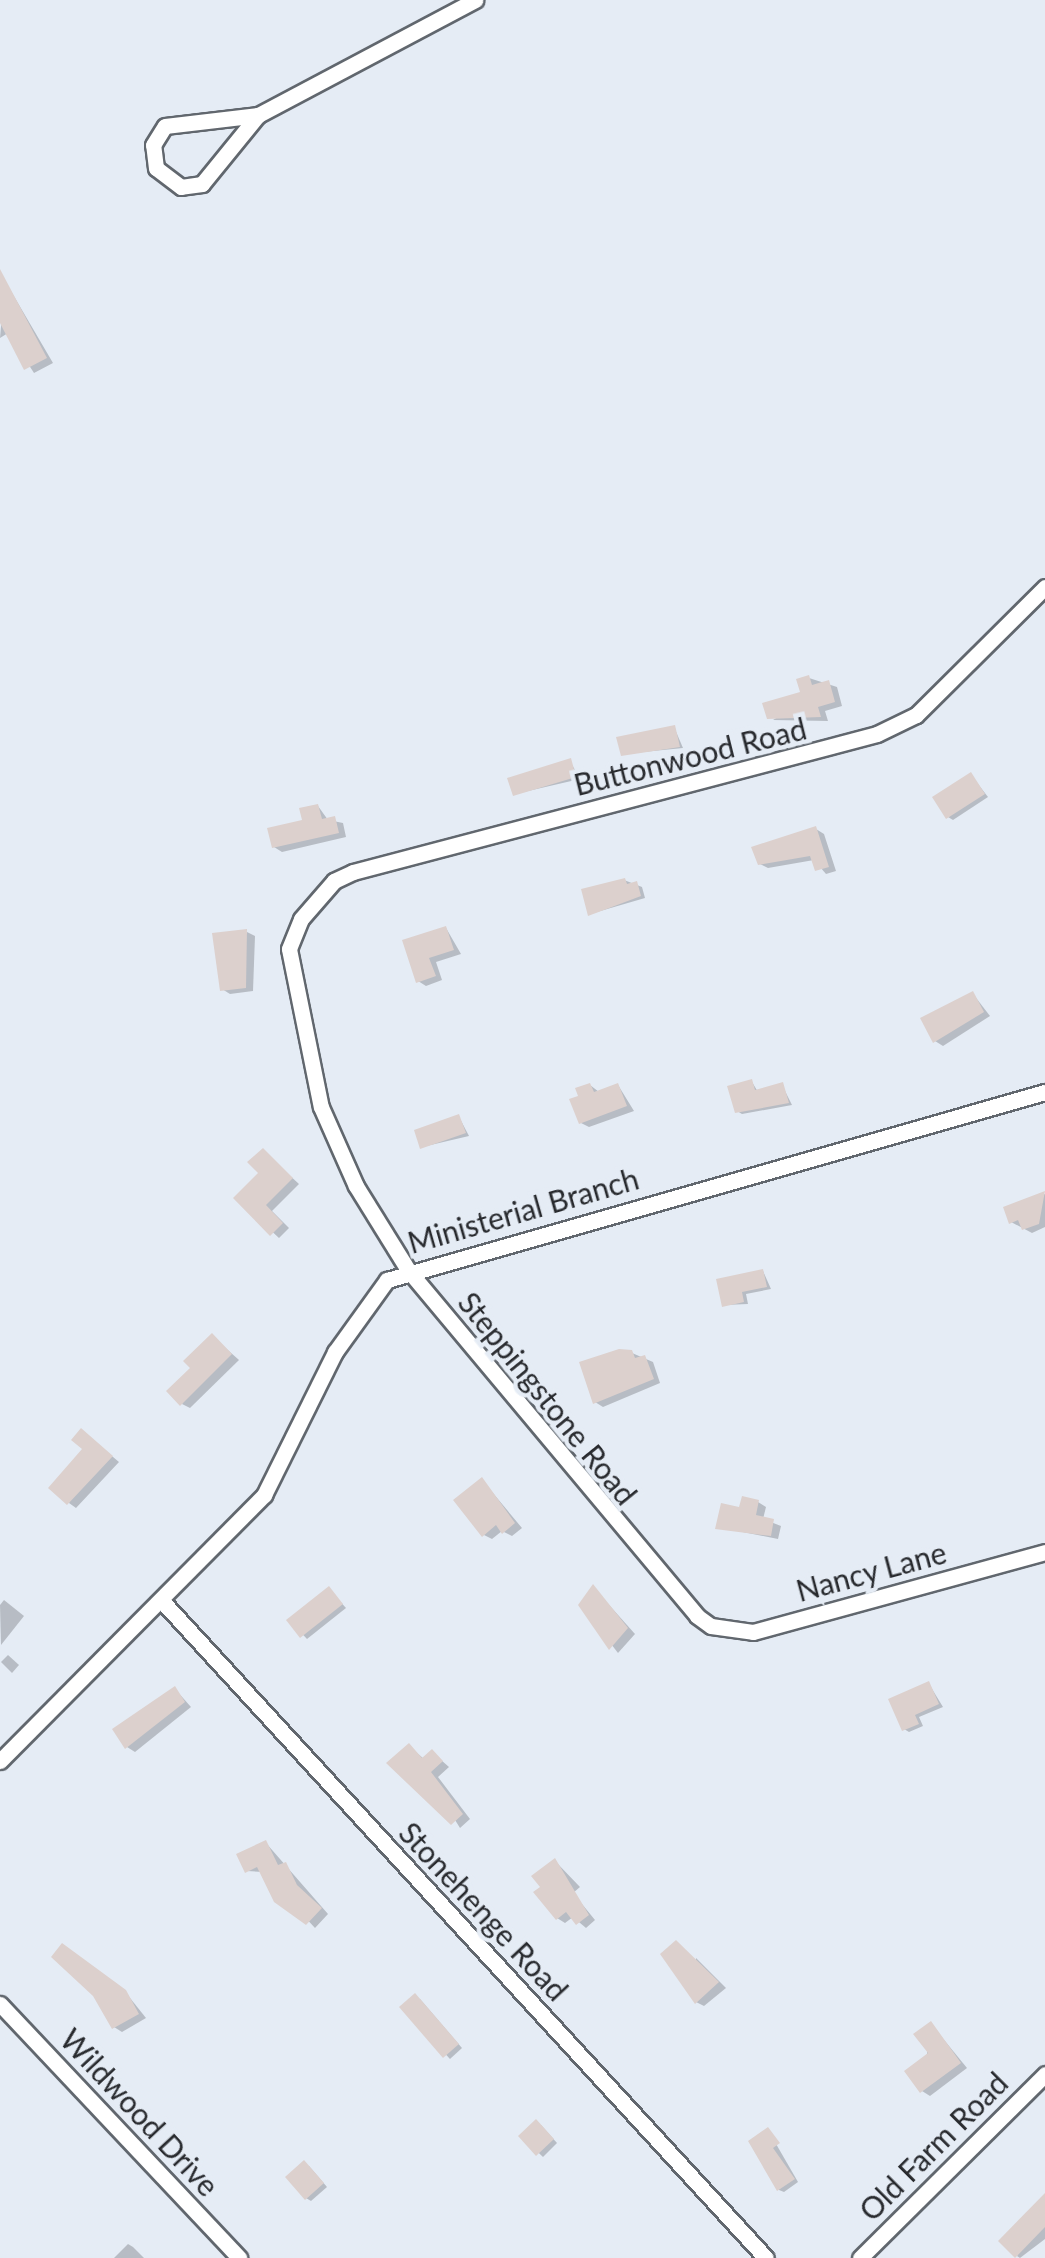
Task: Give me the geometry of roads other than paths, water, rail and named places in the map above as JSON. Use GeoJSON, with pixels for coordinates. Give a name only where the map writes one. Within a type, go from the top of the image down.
{"type":"FeatureCollection","features":[{"type":"Feature","properties":{"kind":"street"},"geometry":{"type":"LineString","coordinates":[[258,115],[176,120],[158,134],[156,168],[181,187],[202,184],[258,115],[475,0]]}},
{"type":"Feature","properties":{"kind":"street","name":"Buttonwood Road"},"geometry":{"type":"LineString","coordinates":[[310,909],[334,881],[353,872],[877,734],[916,715],[1045,588]]}},
{"type":"Feature","properties":{"kind":"street","name":"Steppingstone Road"},"geometry":{"type":"LineString","coordinates":[[310,909],[289,949],[321,1106],[346,1167],[408,1270],[626,1536],[712,1626]]}},
{"type":"Feature","properties":{"kind":"street","name":"Ministerial Branch"},"geometry":{"type":"LineString","coordinates":[[0,1761],[264,1496],[356,1315],[387,1280],[408,1270],[1045,1092]]}},
{"type":"Feature","properties":{"kind":"street","name":"Nancy Lane"},"geometry":{"type":"LineString","coordinates":[[712,1626],[770,1628],[1045,1552]]}},
{"type":"Feature","properties":{"kind":"street","name":"Stonehenge Road"},"geometry":{"type":"LineString","coordinates":[[162,1601],[766,2258]]}},
{"type":"Feature","properties":{"kind":"street","name":"Wildwood Drive"},"geometry":{"type":"LineString","coordinates":[[0,2004],[239,2258]]}},
{"type":"Feature","properties":{"kind":"street","name":"Old Farm Road"},"geometry":{"type":"LineString","coordinates":[[860,2258],[1045,2074]]}}]}
